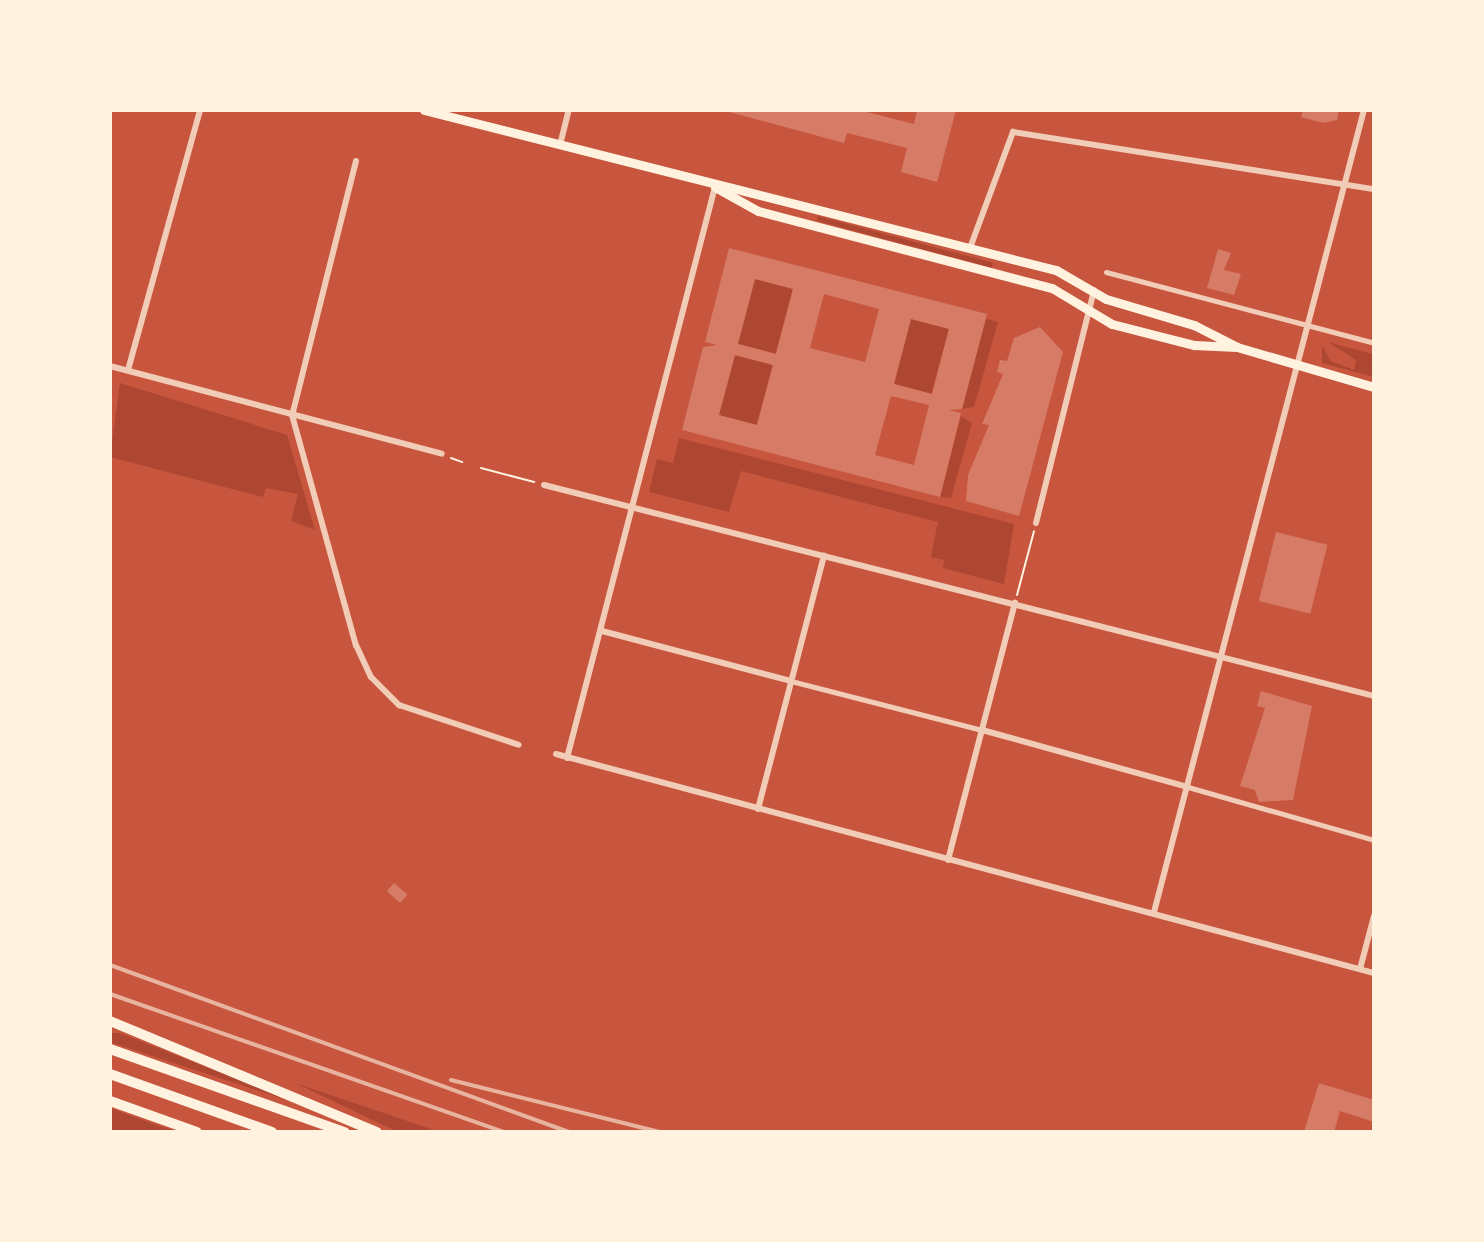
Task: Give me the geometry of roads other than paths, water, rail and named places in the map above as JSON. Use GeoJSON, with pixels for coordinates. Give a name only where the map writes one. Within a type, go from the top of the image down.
{"type":"FeatureCollection","features":[{"type":"Feature","properties":{"kind":"highway"},"geometry":{"type":"LineString","coordinates":[[110,1021],[377,1132]]}},
{"type":"Feature","properties":{"kind":"highway"},"geometry":{"type":"LineString","coordinates":[[110,1049],[345,1132]]}},
{"type":"Feature","properties":{"kind":"highway"},"geometry":{"type":"LineString","coordinates":[[110,1074],[272,1132]]}},
{"type":"Feature","properties":{"kind":"highway"},"geometry":{"type":"LineString","coordinates":[[110,1101],[197,1132]]}},
{"type":"Feature","properties":{"kind":"main road"},"geometry":{"type":"LineString","coordinates":[[424,110],[715,187],[1065,273],[1094,290],[1237,347],[1374,387]]}},
{"type":"Feature","properties":{"kind":"main road"},"geometry":{"type":"LineString","coordinates":[[715,187],[758,211],[1052,288],[1089,311],[1194,345],[1237,347]]}},
{"type":"Feature","properties":{"kind":"street"},"geometry":{"type":"LineString","coordinates":[[128,370],[200,110]]}},
{"type":"Feature","properties":{"kind":"street"},"geometry":{"type":"LineString","coordinates":[[559,145],[569,110]]}},
{"type":"Feature","properties":{"kind":"street"},"geometry":{"type":"LineString","coordinates":[[1154,912],[1364,110]]}},
{"type":"Feature","properties":{"kind":"street"},"geometry":{"type":"LineString","coordinates":[[970,248],[1013,132],[1346,181],[1374,189]]}},
{"type":"Feature","properties":{"kind":"street"},"geometry":{"type":"LineString","coordinates":[[356,161],[292,415],[371,677],[399,705],[428,718],[519,745]]}},
{"type":"Feature","properties":{"kind":"street"},"geometry":{"type":"LineString","coordinates":[[567,758],[715,187]]}},
{"type":"Feature","properties":{"kind":"street"},"geometry":{"type":"LineString","coordinates":[[1106,272],[1374,343]]}},
{"type":"Feature","properties":{"kind":"street"},"geometry":{"type":"LineString","coordinates":[[1036,523],[1094,290]]}},
{"type":"Feature","properties":{"kind":"street"},"geometry":{"type":"LineString","coordinates":[[110,366],[442,454]]}},
{"type":"Feature","properties":{"kind":"street"},"geometry":{"type":"LineString","coordinates":[[544,485],[1374,696]]}},
{"type":"Feature","properties":{"kind":"street"},"geometry":{"type":"LineString","coordinates":[[758,809],[824,555]]}},
{"type":"Feature","properties":{"kind":"street"},"geometry":{"type":"LineString","coordinates":[[948,860],[1015,603]]}},
{"type":"Feature","properties":{"kind":"street"},"geometry":{"type":"LineString","coordinates":[[602,631],[982,730],[1374,840]]}},
{"type":"Feature","properties":{"kind":"street"},"geometry":{"type":"LineString","coordinates":[[556,754],[1374,973]]}},
{"type":"Feature","properties":{"kind":"street"},"geometry":{"type":"LineString","coordinates":[[1360,969],[1374,916]]}},
{"type":"Feature","properties":{"kind":"railway"},"geometry":{"type":"LineString","coordinates":[[110,965],[570,1132]]}},
{"type":"Feature","properties":{"kind":"railway"},"geometry":{"type":"LineString","coordinates":[[110,994],[503,1132]]}},
{"type":"Feature","properties":{"kind":"railway"},"geometry":{"type":"LineString","coordinates":[[451,1080],[660,1132]]}}]}
